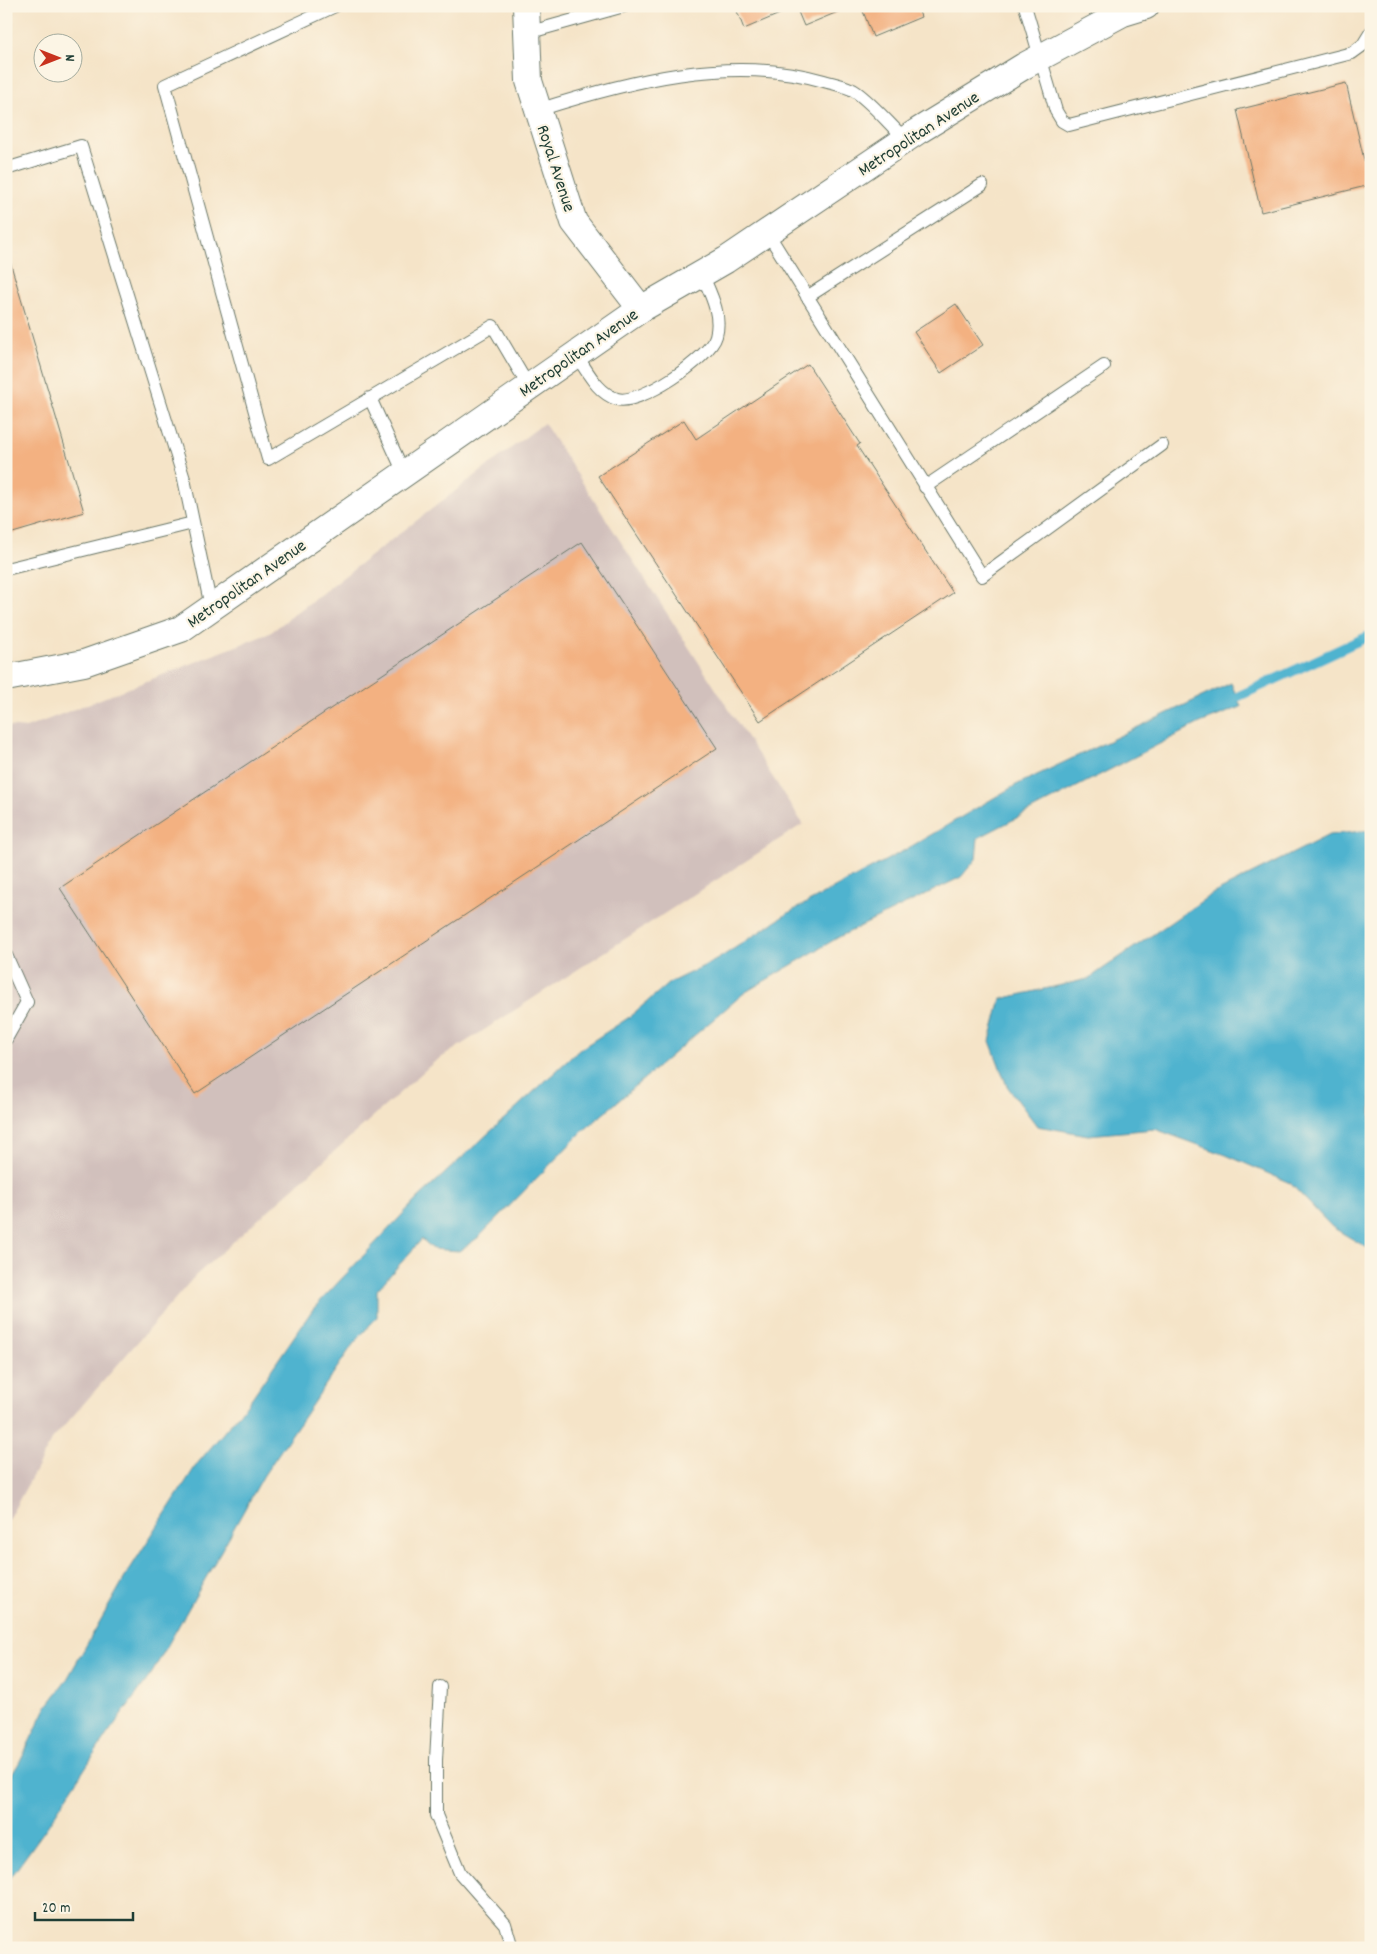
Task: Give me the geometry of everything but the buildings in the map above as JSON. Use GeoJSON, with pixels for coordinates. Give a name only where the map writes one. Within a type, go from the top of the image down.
{"type":"FeatureCollection","features":[{"type":"Feature","properties":{"kind":"street","name":"Royal Avenue"},"geometry":{"type":"LineString","coordinates":[[526,6],[529,81],[574,222],[641,309]]}},
{"type":"Feature","properties":{"kind":"street","name":"Metropolitan Avenue"},"geometry":{"type":"LineString","coordinates":[[6,678],[84,663],[181,629],[641,309],[702,274],[905,139],[1041,57],[1123,13],[1146,6]]}},
{"type":"Feature","properties":{"kind":"lane"},"geometry":{"type":"LineString","coordinates":[[335,6],[165,85],[268,459],[494,326],[529,387]]}},
{"type":"Feature","properties":{"kind":"lane"},"geometry":{"type":"LineString","coordinates":[[527,33],[624,6]]}},
{"type":"Feature","properties":{"kind":"lane"},"geometry":{"type":"LineString","coordinates":[[1025,6],[1056,110],[1062,121],[1069,125],[1352,53],[1363,45],[1371,32]]}},
{"type":"Feature","properties":{"kind":"lane"},"geometry":{"type":"LineString","coordinates":[[538,110],[585,95],[643,81],[726,69],[798,74],[855,91],[905,139]]}},
{"type":"Feature","properties":{"kind":"lane"},"geometry":{"type":"LineString","coordinates":[[6,168],[80,146],[184,479],[211,608]]}},
{"type":"Feature","properties":{"kind":"lane"},"geometry":{"type":"LineString","coordinates":[[807,298],[982,185]]}},
{"type":"Feature","properties":{"kind":"lane"},"geometry":{"type":"LineString","coordinates":[[767,232],[982,576],[1162,445]]}},
{"type":"Feature","properties":{"kind":"lane"},"geometry":{"type":"LineString","coordinates":[[576,355],[601,390],[617,399],[635,398],[650,392],[701,358],[716,337],[717,311],[702,274]]}},
{"type":"Feature","properties":{"kind":"lane"},"geometry":{"type":"LineString","coordinates":[[925,487],[1104,366]]}},
{"type":"Feature","properties":{"kind":"lane"},"geometry":{"type":"LineString","coordinates":[[370,398],[404,473]]}},
{"type":"Feature","properties":{"kind":"lane"},"geometry":{"type":"LineString","coordinates":[[6,569],[193,523]]}},
{"type":"Feature","properties":{"kind":"lane"},"geometry":{"type":"LineString","coordinates":[[6,955],[27,1002],[6,1039]]}},
{"type":"Feature","properties":{"kind":"lane"},"geometry":{"type":"LineString","coordinates":[[440,1687],[436,1760],[436,1815],[460,1873],[505,1924],[512,1948]]}},
{"type":"Feature","properties":{"kind":"shaded area"},"geometry":{"type":"Polygon","coordinates":[[[544,423],[803,824],[433,1063],[195,1276],[52,1440],[6,1524],[6,726],[26,728],[270,633],[544,423]]]}},
{"type":"Feature","properties":{"kind":"water"},"geometry":{"type":"Polygon","coordinates":[[[1231,683],[1241,707],[1200,723],[978,838],[976,859],[961,877],[839,937],[744,993],[582,1132],[479,1237],[459,1251],[433,1249],[422,1239],[377,1290],[377,1317],[354,1343],[264,1475],[152,1673],[106,1736],[47,1827],[6,1884],[6,1784],[19,1763],[47,1706],[66,1681],[128,1572],[197,1464],[249,1402],[313,1309],[417,1199],[579,1050],[628,1018],[669,983],[718,959],[790,912],[905,850],[1016,785],[1231,683]]]}},
{"type":"Feature","properties":{"kind":"water"},"geometry":{"type":"Polygon","coordinates":[[[1371,830],[1371,1250],[1332,1227],[1290,1183],[1226,1155],[1155,1129],[1088,1135],[1037,1126],[1007,1086],[990,1041],[1001,999],[1088,979],[1212,894],[1329,835],[1371,830]]]}},
{"type":"Feature","properties":{"kind":"waterway"},"geometry":{"type":"LineString","coordinates":[[1224,703],[1371,635]]}}]}
